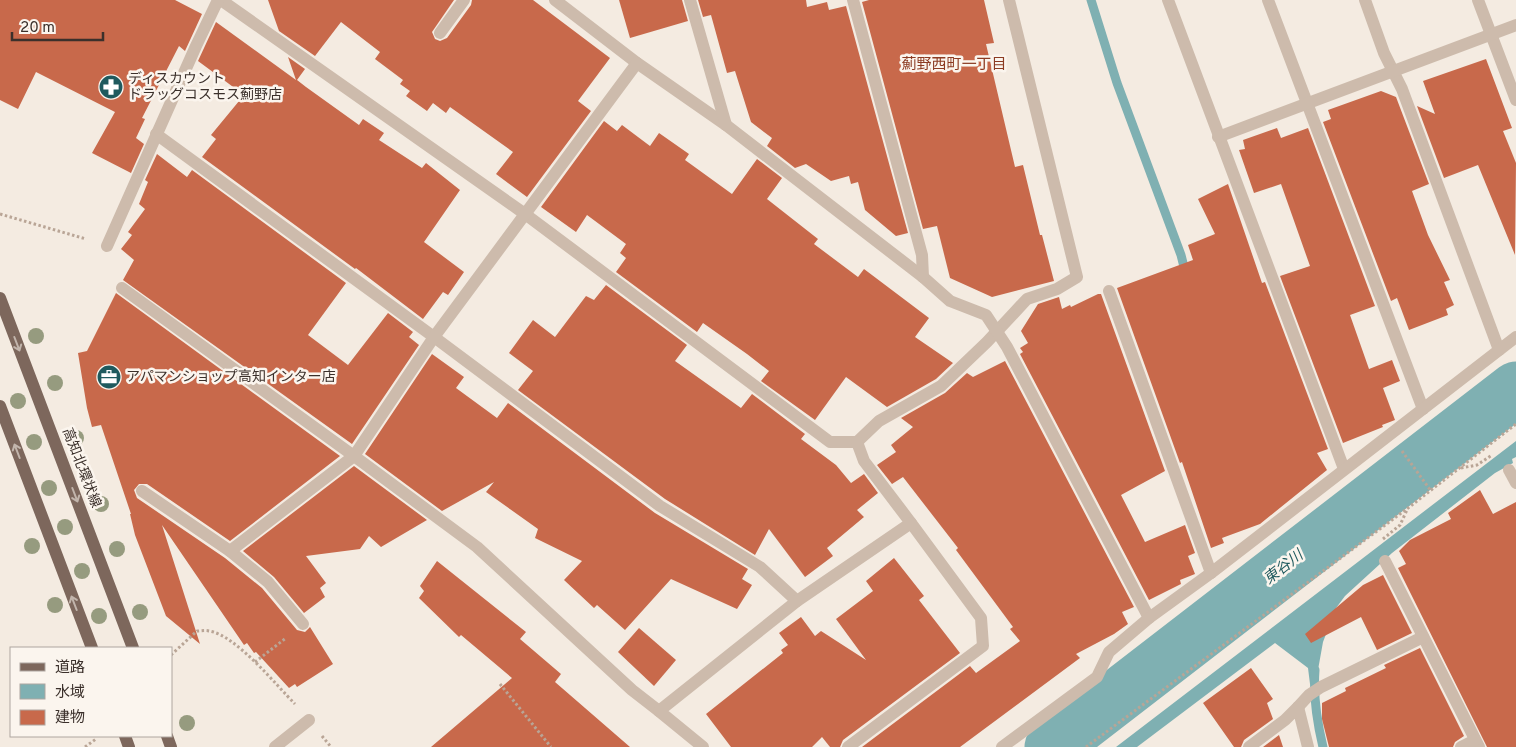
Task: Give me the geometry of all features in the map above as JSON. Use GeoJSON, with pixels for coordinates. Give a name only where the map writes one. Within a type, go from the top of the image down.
{"type":"FeatureCollection","features":[{"type":"Feature","properties":{"kind":"main road","name":"高知北環状線"},"geometry":{"type":"LineString","coordinates":[[0,298],[133,647]]}},
{"type":"Feature","properties":{"kind":"main road"},"geometry":{"type":"LineString","coordinates":[[0,406],[92,647]]}},
{"type":"Feature","properties":{"kind":"street"},"geometry":{"type":"LineString","coordinates":[[107,246],[156,134],[220,0],[524,214],[830,442],[856,442],[879,421],[940,386],[998,332],[1027,299],[1057,289],[1077,277],[1009,0]]}},
{"type":"Feature","properties":{"kind":"street"},"geometry":{"type":"LineString","coordinates":[[440,33],[464,0]]}},
{"type":"Feature","properties":{"kind":"street"},"geometry":{"type":"LineString","coordinates":[[555,0],[637,63],[726,125],[923,277],[950,301],[986,315],[998,332],[1149,618]]}},
{"type":"Feature","properties":{"kind":"street"},"geometry":{"type":"LineString","coordinates":[[690,0],[726,125]]}},
{"type":"Feature","properties":{"kind":"street"},"geometry":{"type":"LineString","coordinates":[[853,0],[922,255],[923,277]]}},
{"type":"Feature","properties":{"kind":"street"},"geometry":{"type":"LineString","coordinates":[[1168,0],[1344,469]]}},
{"type":"Feature","properties":{"kind":"street"},"geometry":{"type":"LineString","coordinates":[[1268,0],[1424,409]]}},
{"type":"Feature","properties":{"kind":"street"},"geometry":{"type":"LineString","coordinates":[[1365,0],[1384,52],[1402,90],[1499,350]]}},
{"type":"Feature","properties":{"kind":"street"},"geometry":{"type":"LineString","coordinates":[[1478,0],[1516,100]]}},
{"type":"Feature","properties":{"kind":"street"},"geometry":{"type":"LineString","coordinates":[[1218,137],[1516,25]]}},
{"type":"Feature","properties":{"kind":"street"},"geometry":{"type":"LineString","coordinates":[[230,551],[354,456],[434,337],[637,63]]}},
{"type":"Feature","properties":{"kind":"street"},"geometry":{"type":"LineString","coordinates":[[156,134],[434,337],[660,506],[760,567],[797,602]]}},
{"type":"Feature","properties":{"kind":"street"},"geometry":{"type":"LineString","coordinates":[[122,288],[477,547],[625,684],[703,747]]}},
{"type":"Feature","properties":{"kind":"street"},"geometry":{"type":"LineString","coordinates":[[1109,291],[1211,572]]}},
{"type":"Feature","properties":{"kind":"street"},"geometry":{"type":"LineString","coordinates":[[1002,747],[1096,677],[1109,652],[1149,618],[1516,337]]}},
{"type":"Feature","properties":{"kind":"street"},"geometry":{"type":"LineString","coordinates":[[848,747],[983,646],[981,618],[864,461],[856,442]]}},
{"type":"Feature","properties":{"kind":"street"},"geometry":{"type":"LineString","coordinates":[[1509,470],[1516,483]]}},
{"type":"Feature","properties":{"kind":"street"},"geometry":{"type":"LineString","coordinates":[[142,491],[230,551],[268,582],[304,624]]}},
{"type":"Feature","properties":{"kind":"street"},"geometry":{"type":"LineString","coordinates":[[659,711],[797,602],[911,523]]}},
{"type":"Feature","properties":{"kind":"street"},"geometry":{"type":"LineString","coordinates":[[1385,561],[1477,743],[1461,747]]}},
{"type":"Feature","properties":{"kind":"street"},"geometry":{"type":"LineString","coordinates":[[1249,747],[1285,720],[1309,695],[1321,687],[1423,637]]}},
{"type":"Feature","properties":{"kind":"street"},"geometry":{"type":"LineString","coordinates":[[1298,707],[1308,747]]}},
{"type":"Feature","properties":{"kind":"street"},"geometry":{"type":"LineString","coordinates":[[275,747],[308,720]]}},
{"type":"Feature","properties":{"kind":"path"},"geometry":{"type":"LineString","coordinates":[[0,214],[107,246]]}},
{"type":"Feature","properties":{"kind":"path"},"geometry":{"type":"LineString","coordinates":[[1086,747],[1431,491],[1516,424]]}},
{"type":"Feature","properties":{"kind":"path"},"geometry":{"type":"LineString","coordinates":[[1401,449],[1431,491]]}},
{"type":"Feature","properties":{"kind":"path"},"geometry":{"type":"LineString","coordinates":[[1460,468],[1477,465],[1499,451]]}},
{"type":"Feature","properties":{"kind":"path"},"geometry":{"type":"LineString","coordinates":[[1376,544],[1400,525],[1408,508]]}},
{"type":"Feature","properties":{"kind":"path"},"geometry":{"type":"LineString","coordinates":[[255,662],[304,624]]}},
{"type":"Feature","properties":{"kind":"path"},"geometry":{"type":"LineString","coordinates":[[172,654],[197,631],[210,630],[232,642],[255,662],[331,747]]}},
{"type":"Feature","properties":{"kind":"path"},"geometry":{"type":"LineString","coordinates":[[500,684],[551,747]]}},
{"type":"Feature","properties":{"kind":"path"},"geometry":{"type":"LineString","coordinates":[[85,747],[96,739]]}},
{"type":"Feature","properties":{"kind":"water"},"geometry":{"type":"Polygon","coordinates":[[[1516,441],[1516,457],[1512,459],[1513,463],[1495,473],[1392,553],[1345,596],[1336,608],[1323,642],[1316,681],[1310,684],[1308,668],[1275,643],[1137,747],[1116,747],[1516,441]]]}},
{"type":"Feature","properties":{"kind":"building","name":"ディスカウント ドラッグコスモス薊野店"},"geometry":{"type":"Polygon","coordinates":[[[0,0],[175,0],[202,14],[185,51],[179,46],[142,118],[145,119],[136,138],[144,144],[131,173],[92,153],[115,112],[36,72],[18,109],[0,100],[0,0]]]}},
{"type":"Feature","properties":{"kind":"building"},"geometry":{"type":"Polygon","coordinates":[[[268,0],[454,0],[432,32],[435,39],[440,41],[447,38],[471,5],[472,0],[533,0],[610,58],[578,101],[591,111],[527,197],[496,174],[513,152],[450,107],[446,113],[433,103],[427,111],[406,96],[410,91],[400,84],[403,80],[375,59],[380,52],[341,22],[315,56],[279,31],[268,0]]]}},
{"type":"Feature","properties":{"kind":"building"},"geometry":{"type":"Polygon","coordinates":[[[619,0],[682,0],[688,21],[630,38],[619,0]]]}},
{"type":"Feature","properties":{"kind":"building"},"geometry":{"type":"Polygon","coordinates":[[[698,0],[806,0],[807,7],[827,2],[829,10],[846,6],[908,233],[896,236],[865,210],[858,182],[851,184],[849,176],[831,181],[806,164],[795,168],[767,146],[772,138],[751,122],[735,71],[727,73],[711,15],[703,17],[698,0]]]}},
{"type":"Feature","properties":{"kind":"building"},"geometry":{"type":"Polygon","coordinates":[[[869,0],[984,0],[994,43],[986,44],[1015,167],[1023,165],[1040,235],[1042,235],[1054,281],[992,297],[950,278],[937,226],[923,229],[862,2],[869,0]]]}},
{"type":"Feature","properties":{"kind":"building"},"geometry":{"type":"Polygon","coordinates":[[[216,22],[296,80],[288,57],[305,69],[297,80],[306,87],[359,125],[363,119],[384,133],[379,140],[422,168],[426,163],[460,190],[424,242],[464,272],[448,295],[443,292],[423,319],[356,268],[202,157],[216,139],[211,135],[244,95],[198,61],[216,22]]]}},
{"type":"Feature","properties":{"kind":"building"},"geometry":{"type":"Polygon","coordinates":[[[1486,59],[1512,128],[1503,131],[1516,163],[1515,255],[1478,165],[1444,178],[1417,106],[1435,114],[1423,81],[1486,59]]]}},
{"type":"Feature","properties":{"kind":"building"},"geometry":{"type":"Polygon","coordinates":[[[1381,91],[1396,97],[1429,184],[1412,191],[1428,235],[1450,280],[1444,282],[1454,305],[1446,309],[1448,315],[1409,330],[1397,298],[1391,301],[1323,122],[1331,119],[1328,110],[1381,91]]]}},
{"type":"Feature","properties":{"kind":"building"},"geometry":{"type":"Polygon","coordinates":[[[604,121],[617,131],[622,125],[650,146],[659,133],[689,154],[685,160],[732,194],[757,159],[782,178],[767,199],[818,239],[814,244],[858,277],[864,269],[929,318],[915,337],[953,363],[936,379],[887,407],[846,377],[815,420],[761,381],[769,371],[747,354],[703,323],[697,332],[616,272],[626,258],[620,253],[626,244],[587,215],[576,232],[541,207],[604,121]]]}},
{"type":"Feature","properties":{"kind":"building"},"geometry":{"type":"Polygon","coordinates":[[[1277,128],[1281,138],[1308,128],[1375,306],[1350,315],[1369,369],[1392,360],[1400,381],[1383,388],[1395,420],[1382,425],[1383,427],[1343,443],[1280,276],[1310,266],[1281,184],[1254,193],[1239,150],[1245,149],[1243,140],[1277,128]]]}},
{"type":"Feature","properties":{"kind":"building"},"geometry":{"type":"Polygon","coordinates":[[[157,154],[187,177],[192,170],[346,283],[308,335],[348,365],[388,313],[413,332],[409,337],[419,345],[352,444],[123,280],[134,260],[121,249],[132,235],[128,232],[145,209],[139,204],[148,182],[145,180],[157,154]]]}},
{"type":"Feature","properties":{"kind":"building"},"geometry":{"type":"Polygon","coordinates":[[[1228,184],[1262,283],[1265,282],[1328,449],[1317,453],[1327,470],[1260,524],[1222,538],[1224,543],[1211,548],[1182,462],[1180,463],[1117,288],[1193,260],[1188,245],[1215,234],[1198,199],[1228,184]]]}},
{"type":"Feature","properties":{"kind":"building"},"geometry":{"type":"Polygon","coordinates":[[[606,285],[687,345],[675,361],[741,408],[752,394],[805,434],[801,439],[836,465],[851,483],[864,474],[878,493],[857,510],[864,517],[827,548],[833,556],[805,577],[769,529],[755,555],[665,499],[518,390],[533,371],[509,353],[533,320],[555,337],[586,296],[594,300],[606,285]]]}},
{"type":"Feature","properties":{"kind":"building"},"geometry":{"type":"Polygon","coordinates":[[[116,293],[340,456],[230,541],[147,484],[139,484],[134,490],[137,498],[225,558],[262,588],[297,630],[305,632],[310,627],[333,664],[297,687],[295,684],[289,688],[256,652],[254,653],[247,643],[244,645],[162,525],[200,644],[166,616],[135,535],[131,514],[101,425],[92,427],[78,353],[87,351],[116,293]]]}},
{"type":"Feature","properties":{"kind":"building"},"geometry":{"type":"Polygon","coordinates":[[[1101,294],[1165,471],[1121,495],[1145,542],[1185,525],[1195,553],[1188,556],[1195,574],[1180,580],[1181,584],[1149,600],[1020,354],[1023,352],[1020,348],[1028,343],[1021,331],[1038,304],[1059,297],[1062,309],[1070,305],[1071,307],[1101,294]]]}},
{"type":"Feature","properties":{"kind":"building"},"geometry":{"type":"Polygon","coordinates":[[[432,354],[464,377],[456,388],[497,418],[508,403],[655,513],[748,569],[742,579],[752,585],[737,609],[671,579],[625,630],[597,605],[594,608],[564,580],[582,561],[535,538],[538,529],[486,492],[494,482],[442,511],[365,454],[432,354]]]}},
{"type":"Feature","properties":{"kind":"building"},"geometry":{"type":"Polygon","coordinates":[[[1005,361],[1134,607],[1122,612],[1128,624],[1114,634],[1076,654],[1080,658],[960,747],[862,747],[970,666],[976,673],[1020,641],[1010,629],[1013,627],[956,550],[958,548],[903,477],[892,484],[877,465],[896,452],[891,445],[913,427],[901,418],[945,393],[967,373],[973,377],[1005,361]]]}},
{"type":"Feature","properties":{"kind":"building"},"geometry":{"type":"Polygon","coordinates":[[[354,466],[427,520],[381,547],[369,536],[360,549],[306,556],[326,583],[320,588],[325,597],[304,613],[274,577],[243,551],[354,466]]]}},
{"type":"Feature","properties":{"kind":"building"},"geometry":{"type":"Polygon","coordinates":[[[1480,490],[1493,514],[1516,502],[1516,747],[1487,747],[1398,568],[1406,564],[1399,551],[1410,540],[1451,519],[1448,513],[1480,490]]]}},
{"type":"Feature","properties":{"kind":"building"},"geometry":{"type":"Polygon","coordinates":[[[894,558],[924,596],[919,600],[960,653],[843,740],[840,747],[830,747],[822,737],[812,747],[731,747],[706,714],[783,653],[781,650],[788,645],[779,633],[801,617],[815,636],[821,631],[866,660],[836,619],[873,591],[866,581],[894,558]]]}},
{"type":"Feature","properties":{"kind":"building"},"geometry":{"type":"Polygon","coordinates":[[[437,561],[526,632],[520,639],[561,674],[555,682],[630,747],[431,747],[512,678],[461,635],[459,637],[419,598],[424,591],[420,586],[437,561]]]}},
{"type":"Feature","properties":{"kind":"building"},"geometry":{"type":"Polygon","coordinates":[[[1383,575],[1412,633],[1377,650],[1361,617],[1311,643],[1305,634],[1363,585],[1383,575]]]}},
{"type":"Feature","properties":{"kind":"building"},"geometry":{"type":"Polygon","coordinates":[[[639,628],[676,660],[654,686],[618,652],[639,628]]]}},
{"type":"Feature","properties":{"kind":"building"},"geometry":{"type":"Polygon","coordinates":[[[1420,648],[1464,736],[1455,742],[1453,747],[1329,747],[1322,719],[1322,703],[1346,691],[1345,688],[1386,668],[1384,665],[1420,648]]]}},
{"type":"Feature","properties":{"kind":"building"},"geometry":{"type":"Polygon","coordinates":[[[1251,668],[1273,699],[1267,703],[1273,719],[1244,740],[1241,747],[1234,747],[1203,703],[1251,668]]]}},
{"type":"Feature","properties":{"kind":"building"},"geometry":{"type":"Polygon","coordinates":[[[1279,735],[1283,747],[1263,747],[1279,735]]]}},
{"type":"Feature","properties":{"kind":"waterway"},"geometry":{"type":"LineString","coordinates":[[1091,0],[1117,83],[1181,255],[1186,275]]}},
{"type":"Feature","properties":{"kind":"waterway","name":"東谷川"},"geometry":{"type":"LineString","coordinates":[[1052,747],[1516,389]]}},
{"type":"Feature","properties":{"kind":"waterway"},"geometry":{"type":"LineString","coordinates":[[1315,670],[1316,709],[1323,747]]}},
{"type":"Feature","properties":{"kind":"place","name":"ディスカウント ドラッグコスモス薊野店"},"geometry":{"type":"Point","coordinates":[111,87]}},
{"type":"Feature","properties":{"kind":"place","name":"アパマンショップ高知インター店"},"geometry":{"type":"Point","coordinates":[109,377]}},
{"type":"Feature","properties":{"kind":"district","name":"薊野西町一丁目"},"geometry":{"type":"Point","coordinates":[954,65]}}]}
